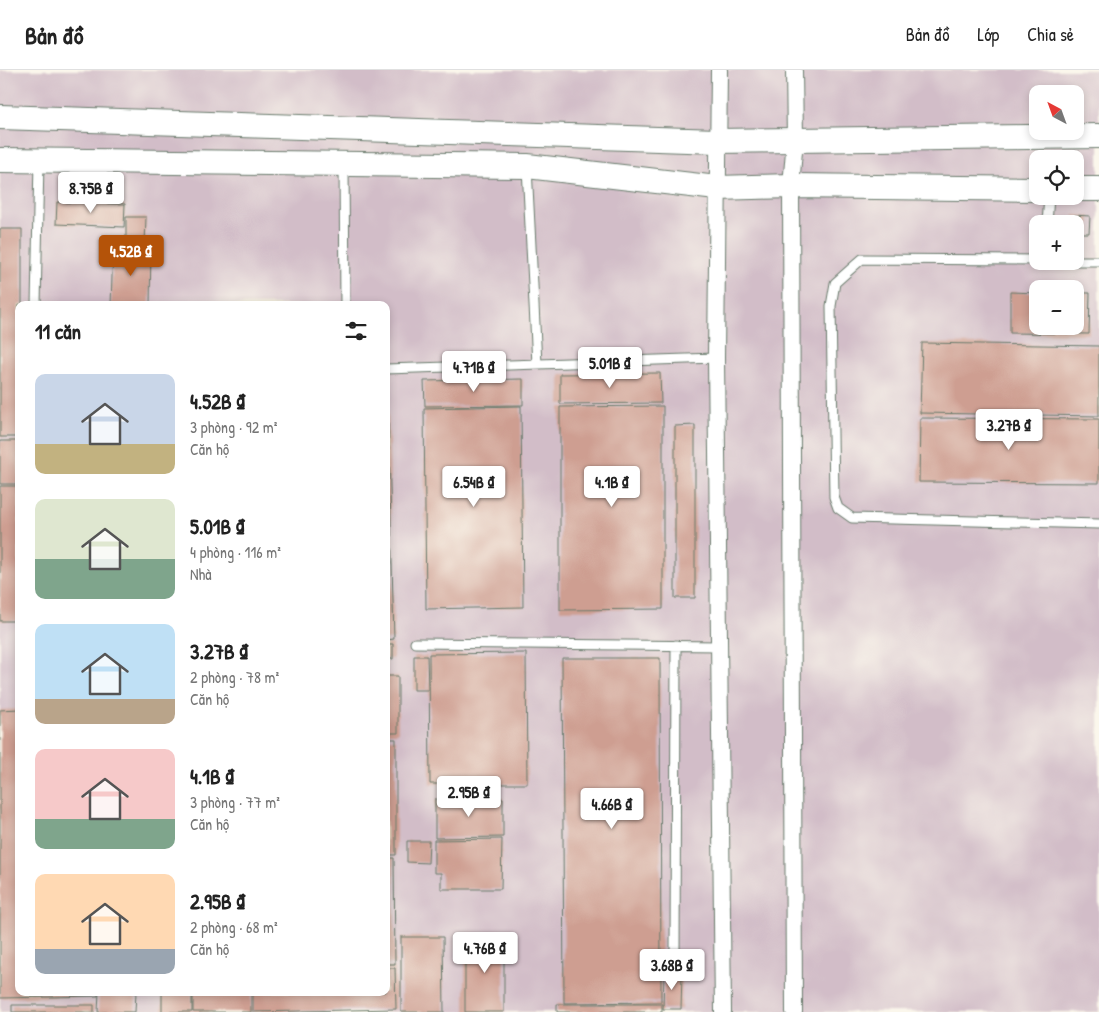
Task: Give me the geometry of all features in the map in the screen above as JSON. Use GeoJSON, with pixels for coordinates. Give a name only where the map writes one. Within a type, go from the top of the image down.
{"type":"FeatureCollection","features":[{"type":"Feature","properties":{"kind":"street"},"geometry":{"type":"LineString","coordinates":[[719,70],[716,358],[722,1012]]}},
{"type":"Feature","properties":{"kind":"street"},"geometry":{"type":"LineString","coordinates":[[794,70],[795,139],[791,186],[794,1012]]}},
{"type":"Feature","properties":{"kind":"street"},"geometry":{"type":"LineString","coordinates":[[0,117],[717,141],[1099,136]]}},
{"type":"Feature","properties":{"kind":"street"},"geometry":{"type":"LineString","coordinates":[[0,160],[527,166],[717,188],[791,186],[1029,189]]}},
{"type":"Feature","properties":{"kind":"street"},"geometry":{"type":"LineString","coordinates":[[1084,189],[1099,189]]}},
{"type":"Feature","properties":{"kind":"lane"},"geometry":{"type":"LineString","coordinates":[[36,301],[39,160]]}},
{"type":"Feature","properties":{"kind":"lane"},"geometry":{"type":"LineString","coordinates":[[344,164],[345,301]]}},
{"type":"Feature","properties":{"kind":"lane"},"geometry":{"type":"LineString","coordinates":[[527,166],[537,364]]}},
{"type":"Feature","properties":{"kind":"lane"},"geometry":{"type":"LineString","coordinates":[[1029,260],[862,259],[835,283],[831,306],[834,497],[838,508],[852,518],[1099,524]]}},
{"type":"Feature","properties":{"kind":"lane"},"geometry":{"type":"LineString","coordinates":[[1084,261],[1099,261]]}},
{"type":"Feature","properties":{"kind":"lane"},"geometry":{"type":"LineString","coordinates":[[390,369],[716,358]]}},
{"type":"Feature","properties":{"kind":"lane"},"geometry":{"type":"LineString","coordinates":[[415,643],[719,646]]}},
{"type":"Feature","properties":{"kind":"lane"},"geometry":{"type":"LineString","coordinates":[[675,960],[676,645]]}},
{"type":"Feature","properties":{"kind":"shaded area"},"geometry":{"type":"Polygon","coordinates":[[[0,70],[1099,70],[1099,1012],[0,1012],[0,70]]]}},
{"type":"Feature","properties":{"kind":"building"},"geometry":{"type":"Polygon","coordinates":[[[57,202],[125,204],[124,227],[56,224],[57,202]]]}},
{"type":"Feature","properties":{"kind":"building"},"geometry":{"type":"Polygon","coordinates":[[[1084,216],[1090,216],[1089,233],[1084,233],[1084,216]]]}},
{"type":"Feature","properties":{"kind":"building"},"geometry":{"type":"Polygon","coordinates":[[[126,217],[146,217],[145,244],[126,244],[126,217]]]}},
{"type":"Feature","properties":{"kind":"building"},"geometry":{"type":"Polygon","coordinates":[[[0,229],[22,229],[22,301],[15,301],[15,437],[0,437],[0,229]]]}},
{"type":"Feature","properties":{"kind":"building"},"geometry":{"type":"Polygon","coordinates":[[[113,248],[151,249],[150,301],[111,301],[113,248]]]}},
{"type":"Feature","properties":{"kind":"building"},"geometry":{"type":"Polygon","coordinates":[[[1010,292],[1029,293],[1029,333],[1010,333],[1010,292]]]}},
{"type":"Feature","properties":{"kind":"building"},"geometry":{"type":"Polygon","coordinates":[[[1084,293],[1090,293],[1089,334],[1084,334],[1084,293]]]}},
{"type":"Feature","properties":{"kind":"building"},"geometry":{"type":"Polygon","coordinates":[[[922,343],[1099,346],[1099,416],[920,413],[922,343]]]}},
{"type":"Feature","properties":{"kind":"building"},"geometry":{"type":"Polygon","coordinates":[[[660,373],[661,403],[560,404],[560,374],[660,373]]]}},
{"type":"Feature","properties":{"kind":"building"},"geometry":{"type":"Polygon","coordinates":[[[523,379],[523,405],[425,406],[424,381],[523,379]]]}},
{"type":"Feature","properties":{"kind":"building"},"geometry":{"type":"Polygon","coordinates":[[[521,406],[523,607],[426,609],[424,408],[521,406]]]}},
{"type":"Feature","properties":{"kind":"building"},"geometry":{"type":"Polygon","coordinates":[[[663,406],[663,609],[560,610],[560,407],[663,406]]]}},
{"type":"Feature","properties":{"kind":"building"},"geometry":{"type":"Polygon","coordinates":[[[920,418],[1099,419],[1099,483],[919,482],[920,418]]]}},
{"type":"Feature","properties":{"kind":"building"},"geometry":{"type":"Polygon","coordinates":[[[695,425],[695,598],[675,598],[675,426],[695,425]]]}},
{"type":"Feature","properties":{"kind":"building"},"geometry":{"type":"Polygon","coordinates":[[[0,441],[15,441],[15,484],[0,484],[0,441]]]}},
{"type":"Feature","properties":{"kind":"building"},"geometry":{"type":"Polygon","coordinates":[[[0,486],[15,486],[15,621],[0,621],[0,486]]]}},
{"type":"Feature","properties":{"kind":"building"},"geometry":{"type":"Polygon","coordinates":[[[390,488],[394,639],[390,640],[390,488]]]}},
{"type":"Feature","properties":{"kind":"building"},"geometry":{"type":"Polygon","coordinates":[[[390,644],[393,644],[393,659],[390,659],[390,644]]]}},
{"type":"Feature","properties":{"kind":"building"},"geometry":{"type":"Polygon","coordinates":[[[526,653],[527,784],[430,784],[429,654],[526,653]]]}},
{"type":"Feature","properties":{"kind":"building"},"geometry":{"type":"Polygon","coordinates":[[[414,656],[427,656],[428,690],[414,690],[414,656]]]}},
{"type":"Feature","properties":{"kind":"building"},"geometry":{"type":"Polygon","coordinates":[[[562,658],[660,658],[661,1002],[564,1003],[562,658]]]}},
{"type":"Feature","properties":{"kind":"building"},"geometry":{"type":"Polygon","coordinates":[[[390,676],[398,676],[398,733],[390,733],[390,676]]]}},
{"type":"Feature","properties":{"kind":"building"},"geometry":{"type":"Polygon","coordinates":[[[15,709],[15,996],[98,996],[0,998],[0,710],[15,709]]]}},
{"type":"Feature","properties":{"kind":"building"},"geometry":{"type":"Polygon","coordinates":[[[390,739],[396,739],[396,855],[390,855],[390,739]]]}},
{"type":"Feature","properties":{"kind":"building"},"geometry":{"type":"Polygon","coordinates":[[[503,798],[503,837],[435,838],[435,799],[503,798]]]}},
{"type":"Feature","properties":{"kind":"building"},"geometry":{"type":"Polygon","coordinates":[[[502,839],[501,889],[441,889],[441,873],[434,873],[434,840],[502,839]]]}},
{"type":"Feature","properties":{"kind":"building"},"geometry":{"type":"Polygon","coordinates":[[[407,841],[429,841],[428,863],[407,862],[407,841]]]}},
{"type":"Feature","properties":{"kind":"building"},"geometry":{"type":"Polygon","coordinates":[[[390,858],[394,858],[395,964],[390,964],[390,858]]]}},
{"type":"Feature","properties":{"kind":"building"},"geometry":{"type":"Polygon","coordinates":[[[401,937],[443,937],[444,1012],[401,1012],[401,937]]]}},
{"type":"Feature","properties":{"kind":"building"},"geometry":{"type":"Polygon","coordinates":[[[465,937],[504,937],[504,1012],[465,1012],[465,937]]]}},
{"type":"Feature","properties":{"kind":"building"},"geometry":{"type":"Polygon","coordinates":[[[390,968],[395,968],[396,1009],[253,1012],[253,996],[390,996],[390,968]]]}},
{"type":"Feature","properties":{"kind":"building"},"geometry":{"type":"Polygon","coordinates":[[[664,972],[682,973],[681,1009],[663,1009],[664,972]]]}},
{"type":"Feature","properties":{"kind":"building"},"geometry":{"type":"Polygon","coordinates":[[[99,996],[136,996],[135,1012],[98,1012],[99,996]]]}},
{"type":"Feature","properties":{"kind":"building"},"geometry":{"type":"Polygon","coordinates":[[[162,996],[192,996],[192,1012],[162,1012],[162,996]]]}},
{"type":"Feature","properties":{"kind":"building"},"geometry":{"type":"Polygon","coordinates":[[[193,996],[251,996],[251,1012],[193,1012],[193,996]]]}},
{"type":"Feature","properties":{"kind":"building"},"geometry":{"type":"Polygon","coordinates":[[[557,1004],[662,1004],[662,1012],[557,1012],[557,1004]]]}},
{"type":"Feature","properties":{"kind":"building"},"geometry":{"type":"Polygon","coordinates":[[[12,1005],[94,1005],[94,1012],[12,1012],[12,1005]]]}}]}
